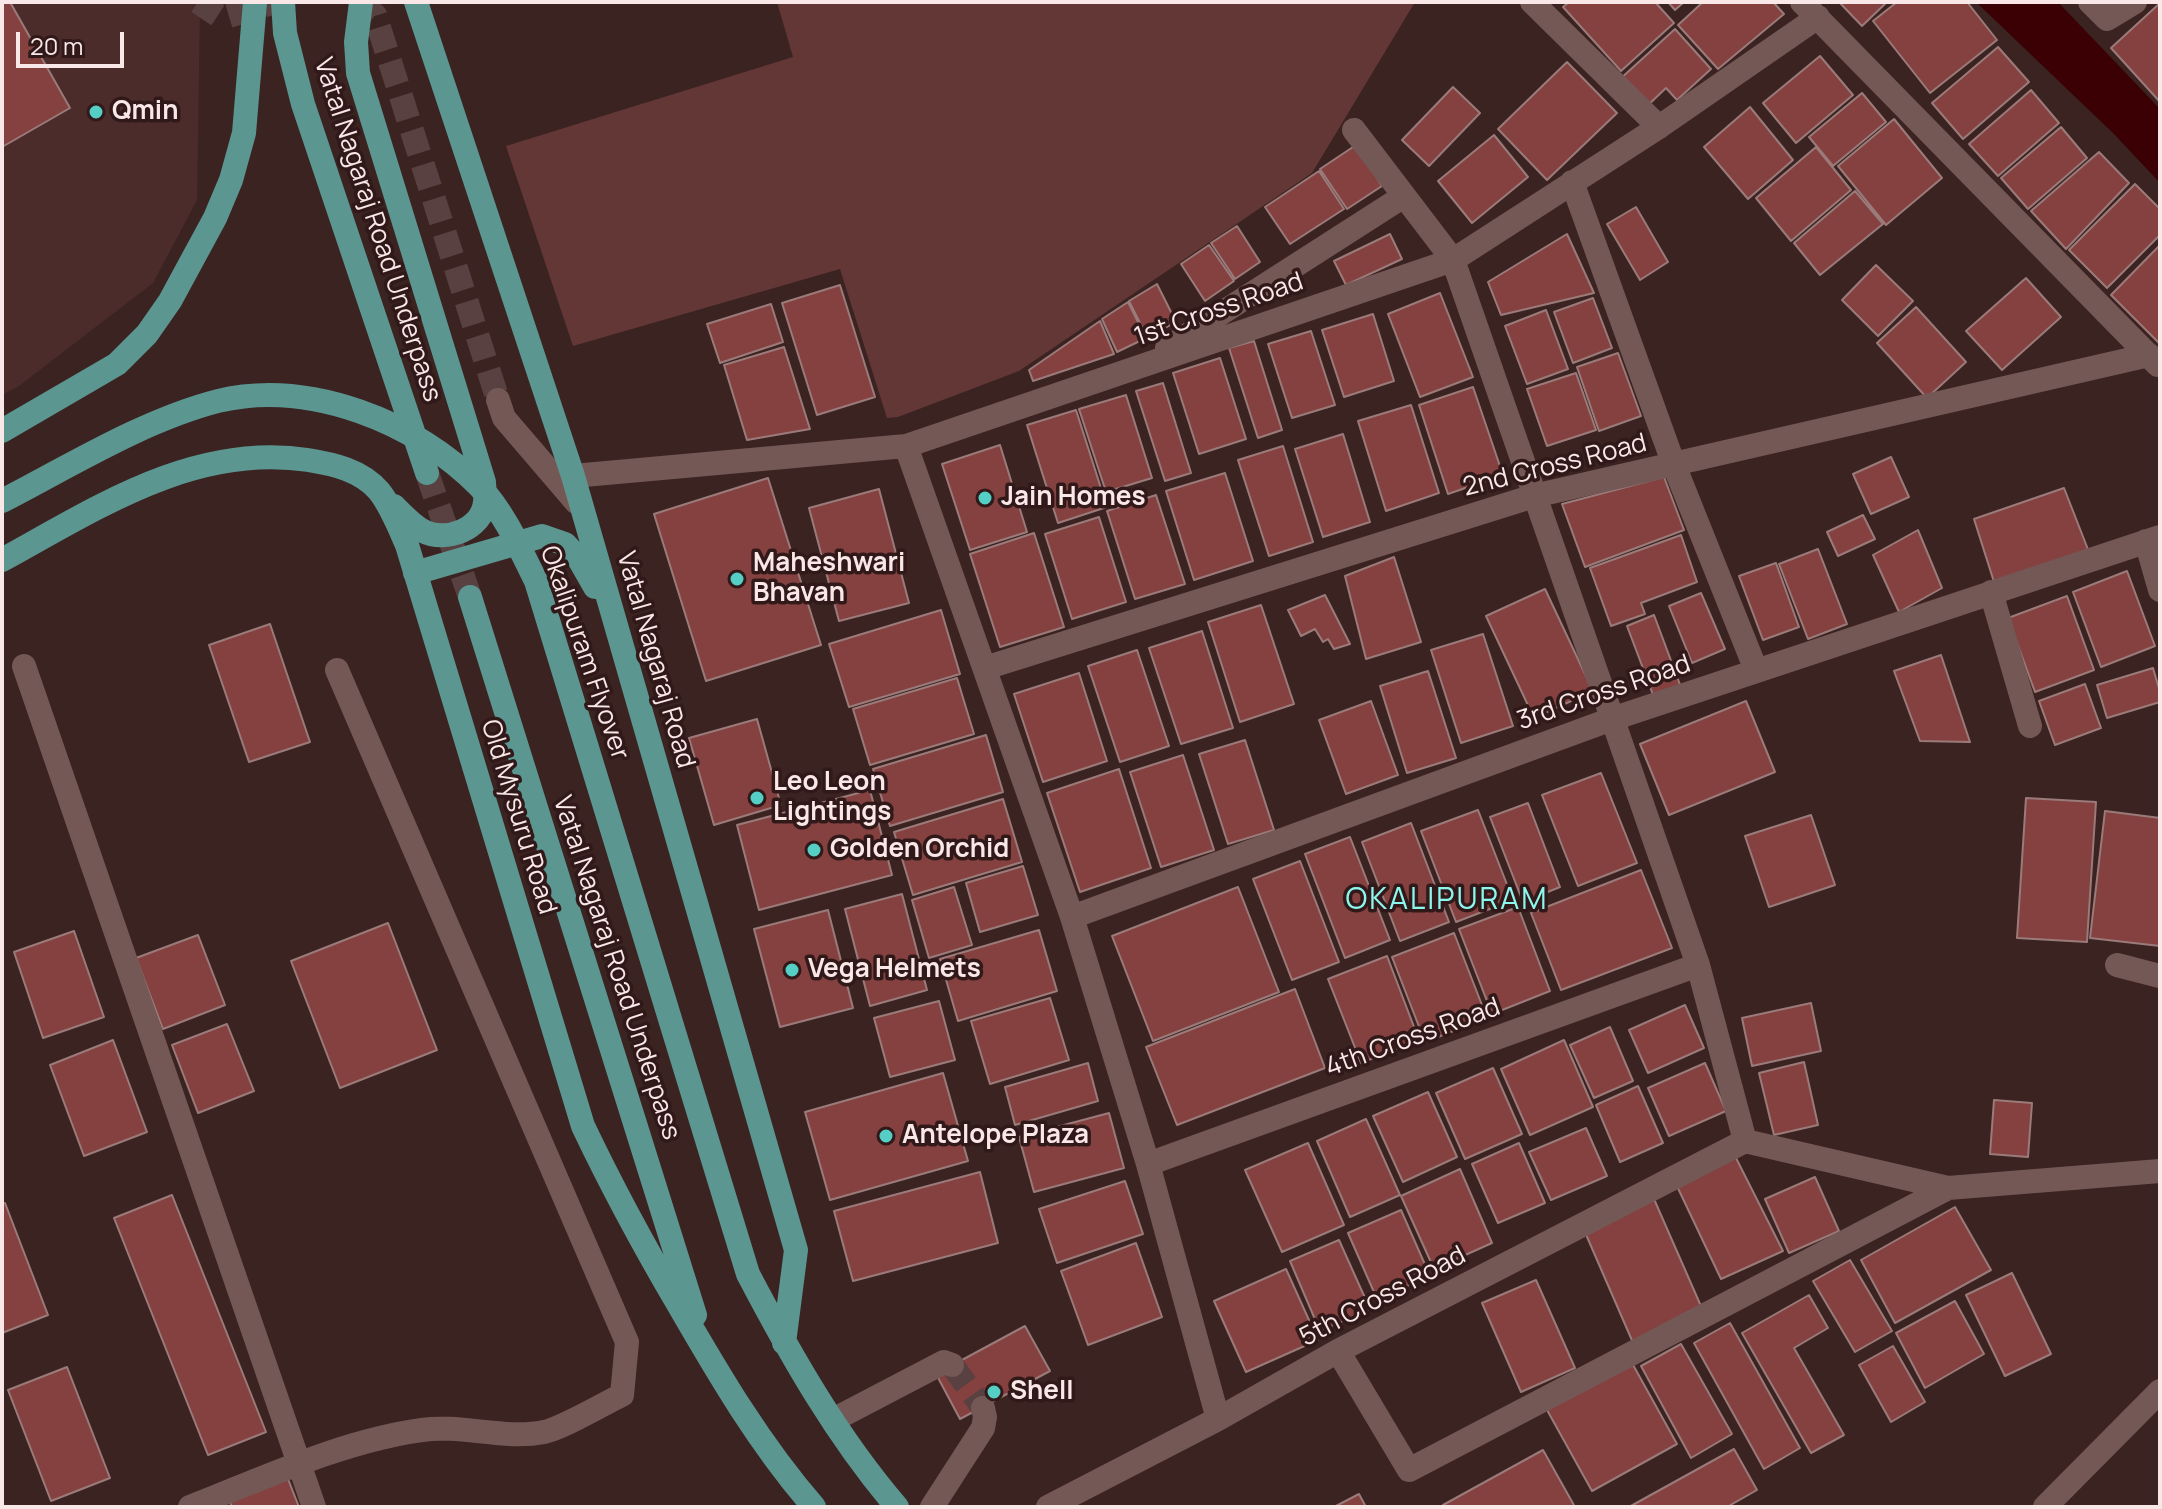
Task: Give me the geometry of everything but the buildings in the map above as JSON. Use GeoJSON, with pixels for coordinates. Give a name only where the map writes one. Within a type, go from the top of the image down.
{"type":"FeatureCollection","features":[{"type":"Feature","properties":{"kind":"main road"},"geometry":{"type":"LineString","coordinates":[[2,431],[117,364],[147,334],[170,301],[215,218],[231,180],[244,133],[255,2]]}},
{"type":"Feature","properties":{"kind":"main road","name":"Vatal Nagaraj Road Underpass"},"geometry":{"type":"LineString","coordinates":[[283,2],[285,33],[303,104],[427,473]]}},
{"type":"Feature","properties":{"kind":"main road"},"geometry":{"type":"LineString","coordinates":[[361,2],[356,42],[358,73],[484,482],[486,503],[470,527],[457,533],[440,535],[426,533],[411,523],[380,492]]}},
{"type":"Feature","properties":{"kind":"main road","name":"Vatal Nagaraj Road"},"geometry":{"type":"LineString","coordinates":[[416,2],[573,476],[796,1250],[784,1343]]}},
{"type":"Feature","properties":{"kind":"main road","name":"Okalipuram Flyover"},"geometry":{"type":"LineString","coordinates":[[2,501],[140,431],[181,414],[220,401],[266,396],[314,400],[361,411],[393,423],[447,458],[481,488],[511,531],[536,581],[748,1274],[784,1343]]}},
{"type":"Feature","properties":{"kind":"main road","name":"Old Mysuru Road"},"geometry":{"type":"LineString","coordinates":[[2,560],[117,498],[166,476],[203,464],[239,459],[295,458],[349,470],[380,492],[407,545],[583,1126],[616,1195],[708,1356],[752,1426],[788,1477],[814,1507]]}},
{"type":"Feature","properties":{"kind":"main road"},"geometry":{"type":"LineString","coordinates":[[415,573],[542,536],[565,544],[579,559],[619,636]]}},
{"type":"Feature","properties":{"kind":"main road","name":"Vatal Nagaraj Road Underpass"},"geometry":{"type":"LineString","coordinates":[[470,597],[708,1356]]}},
{"type":"Feature","properties":{"kind":"main road"},"geometry":{"type":"LineString","coordinates":[[784,1343],[833,1420],[897,1507]]}},
{"type":"Feature","properties":{"kind":"street"},"geometry":{"type":"LineString","coordinates":[[1532,2],[1659,127]]}},
{"type":"Feature","properties":{"kind":"street"},"geometry":{"type":"LineString","coordinates":[[2099,11],[2135,2]]}},
{"type":"Feature","properties":{"kind":"street","name":"1st Cross Road"},"geometry":{"type":"LineString","coordinates":[[573,476],[906,446],[1453,260],[1659,127],[1810,10]]}},
{"type":"Feature","properties":{"kind":"street"},"geometry":{"type":"LineString","coordinates":[[1810,10],[2154,361]]}},
{"type":"Feature","properties":{"kind":"street"},"geometry":{"type":"LineString","coordinates":[[1354,130],[1453,260],[1698,965],[1745,1141],[1948,1188],[2160,1171]]}},
{"type":"Feature","properties":{"kind":"street"},"geometry":{"type":"LineString","coordinates":[[1572,182],[1674,465],[1756,670]]}},
{"type":"Feature","properties":{"kind":"street"},"geometry":{"type":"LineString","coordinates":[[1135,368],[1404,196]]}},
{"type":"Feature","properties":{"kind":"street","name":"2nd Cross Road"},"geometry":{"type":"LineString","coordinates":[[985,668],[1534,496],[2154,361]]}},
{"type":"Feature","properties":{"kind":"street"},"geometry":{"type":"LineString","coordinates":[[498,400],[504,418],[583,509]]}},
{"type":"Feature","properties":{"kind":"street"},"geometry":{"type":"LineString","coordinates":[[906,446],[1072,917],[1148,1164],[1218,1419]]}},
{"type":"Feature","properties":{"kind":"street"},"geometry":{"type":"LineString","coordinates":[[2153,539],[2160,590]]}},
{"type":"Feature","properties":{"kind":"street","name":"3rd Cross Road"},"geometry":{"type":"LineString","coordinates":[[1072,917],[1612,719],[2153,539]]}},
{"type":"Feature","properties":{"kind":"street"},"geometry":{"type":"LineString","coordinates":[[1991,592],[2030,726]]}},
{"type":"Feature","properties":{"kind":"street"},"geometry":{"type":"LineString","coordinates":[[24,666],[314,1507]]}},
{"type":"Feature","properties":{"kind":"street"},"geometry":{"type":"LineString","coordinates":[[190,1507],[375,1439],[425,1429],[484,1433],[545,1432],[622,1395],[627,1342],[337,670]]}},
{"type":"Feature","properties":{"kind":"street","name":"4th Cross Road"},"geometry":{"type":"LineString","coordinates":[[1148,1164],[1698,965]]}},
{"type":"Feature","properties":{"kind":"street"},"geometry":{"type":"LineString","coordinates":[[2117,965],[2160,976]]}},
{"type":"Feature","properties":{"kind":"street","name":"5th Cross Road"},"geometry":{"type":"LineString","coordinates":[[1048,1507],[1218,1419],[1338,1351],[1745,1141]]}},
{"type":"Feature","properties":{"kind":"street"},"geometry":{"type":"LineString","coordinates":[[1338,1351],[1409,1470],[1948,1188]]}},
{"type":"Feature","properties":{"kind":"street"},"geometry":{"type":"LineString","coordinates":[[833,1420],[944,1362],[952,1365]]}},
{"type":"Feature","properties":{"kind":"street"},"geometry":{"type":"LineString","coordinates":[[2045,1507],[2160,1391]]}},
{"type":"Feature","properties":{"kind":"street"},"geometry":{"type":"LineString","coordinates":[[932,1507],[983,1428],[983,1408]]}},
{"type":"Feature","properties":{"kind":"shaded area"},"geometry":{"type":"Polygon","coordinates":[[[2,2],[200,2],[197,200],[153,283],[19,386],[2,395],[2,2]]]}},
{"type":"Feature","properties":{"kind":"shaded area"},"geometry":{"type":"Polygon","coordinates":[[[777,2],[1415,2],[1312,173],[1019,371],[898,417],[887,418],[840,269],[573,346],[506,146],[793,57],[777,2]]]}},
{"type":"Feature","properties":{"kind":"shaded area"},"geometry":{"type":"Polygon","coordinates":[[[1976,2],[2058,2],[2160,109],[2160,183],[2114,134],[1976,2]]]}},
{"type":"Feature","properties":{"kind":"tunnel"},"geometry":{"type":"LineString","coordinates":[[198,2],[222,18],[275,2]]}},
{"type":"Feature","properties":{"kind":"tunnel"},"geometry":{"type":"LineString","coordinates":[[356,2],[375,15],[498,400]]}},
{"type":"Feature","properties":{"kind":"tunnel"},"geometry":{"type":"LineString","coordinates":[[427,473],[470,597]]}},
{"type":"Feature","properties":{"kind":"tunnel"},"geometry":{"type":"LineString","coordinates":[[952,1365],[983,1408]]}},
{"type":"Feature","properties":{"kind":"place","name":"Qmin"},"geometry":{"type":"Point","coordinates":[96,112]}},
{"type":"Feature","properties":{"kind":"place","name":"Jain Homes"},"geometry":{"type":"Point","coordinates":[985,498]}},
{"type":"Feature","properties":{"kind":"place","name":"Maheshwari Bhavan"},"geometry":{"type":"Point","coordinates":[737,579]}},
{"type":"Feature","properties":{"kind":"place","name":"Leo Leon Lightings"},"geometry":{"type":"Point","coordinates":[757,798]}},
{"type":"Feature","properties":{"kind":"place","name":"Golden Orchid"},"geometry":{"type":"Point","coordinates":[814,850]}},
{"type":"Feature","properties":{"kind":"place","name":"Vega Helmets"},"geometry":{"type":"Point","coordinates":[792,970]}},
{"type":"Feature","properties":{"kind":"place","name":"Antelope Plaza"},"geometry":{"type":"Point","coordinates":[886,1136]}},
{"type":"Feature","properties":{"kind":"place","name":"Shell"},"geometry":{"type":"Point","coordinates":[994,1392]}},
{"type":"Feature","properties":{"kind":"district","name":"OKALIPURAM"},"geometry":{"type":"Point","coordinates":[1447,901]}}]}
